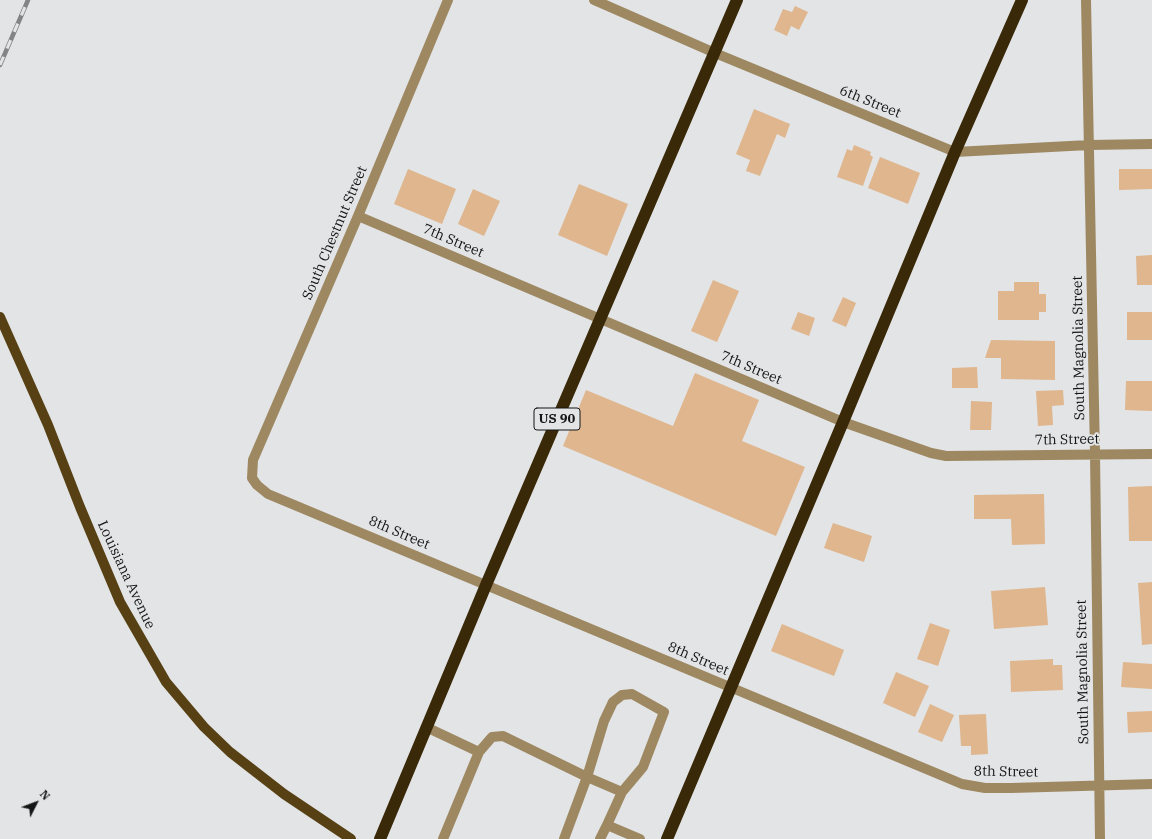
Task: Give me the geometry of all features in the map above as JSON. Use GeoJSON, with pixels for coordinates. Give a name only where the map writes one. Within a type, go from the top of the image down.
{"type":"FeatureCollection","features":[{"type":"Feature","properties":{"kind":"highway","name":"US 90"},"geometry":{"type":"LineString","coordinates":[[380,839],[486,585],[737,0]]}},
{"type":"Feature","properties":{"kind":"highway"},"geometry":{"type":"LineString","coordinates":[[667,839],[955,152],[1022,0]]}},
{"type":"Feature","properties":{"kind":"main road","name":"Louisiana Avenue"},"geometry":{"type":"LineString","coordinates":[[0,317],[48,424],[80,507],[120,602],[146,650],[166,682],[204,728],[230,752],[284,794],[351,839]]}},
{"type":"Feature","properties":{"kind":"street","name":"South Chestnut Street"},"geometry":{"type":"LineString","coordinates":[[252,478],[253,460],[358,216],[448,0]]}},
{"type":"Feature","properties":{"kind":"street","name":"6th Street"},"geometry":{"type":"LineString","coordinates":[[594,0],[715,53],[955,152],[1088,145],[1152,144]]}},
{"type":"Feature","properties":{"kind":"street","name":"South Magnolia Street"},"geometry":{"type":"LineString","coordinates":[[1086,0],[1095,454],[1100,839]]}},
{"type":"Feature","properties":{"kind":"street","name":"7th Street"},"geometry":{"type":"LineString","coordinates":[[358,216],[843,422],[931,453],[946,456],[1152,454]]}},
{"type":"Feature","properties":{"kind":"street","name":"8th Street"},"geometry":{"type":"LineString","coordinates":[[252,478],[257,486],[268,494],[962,784],[985,788],[1099,784],[1152,784]]}},
{"type":"Feature","properties":{"kind":"street"},"geometry":{"type":"LineString","coordinates":[[564,839],[587,777],[604,721],[613,702],[622,695],[632,694],[664,712],[643,767],[622,792],[600,839]]}},
{"type":"Feature","properties":{"kind":"street"},"geometry":{"type":"LineString","coordinates":[[426,728],[479,752]]}},
{"type":"Feature","properties":{"kind":"street"},"geometry":{"type":"LineString","coordinates":[[443,839],[479,752],[492,737],[503,736],[587,777],[622,792]]}},
{"type":"Feature","properties":{"kind":"street"},"geometry":{"type":"LineString","coordinates":[[607,825],[640,839]]}},
{"type":"Feature","properties":{"kind":"building"},"geometry":{"type":"Polygon","coordinates":[[[795,6],[808,12],[799,30],[791,26],[787,36],[774,30],[783,9],[792,12],[795,6]]]}},
{"type":"Feature","properties":{"kind":"building"},"geometry":{"type":"Polygon","coordinates":[[[754,109],[790,124],[785,138],[777,134],[760,176],[746,171],[750,160],[736,154],[754,109]]]}},
{"type":"Feature","properties":{"kind":"building"},"geometry":{"type":"Polygon","coordinates":[[[854,145],[871,152],[870,155],[873,157],[863,186],[837,177],[847,149],[852,151],[854,145]]]}},
{"type":"Feature","properties":{"kind":"building"},"geometry":{"type":"Polygon","coordinates":[[[880,157],[920,173],[908,204],[868,188],[880,157]]]}},
{"type":"Feature","properties":{"kind":"building"},"geometry":{"type":"Polygon","coordinates":[[[408,169],[456,189],[442,224],[394,204],[408,169]]]}},
{"type":"Feature","properties":{"kind":"building"},"geometry":{"type":"Polygon","coordinates":[[[1119,169],[1152,169],[1152,189],[1119,190],[1119,169]]]}},
{"type":"Feature","properties":{"kind":"building"},"geometry":{"type":"Polygon","coordinates":[[[579,184],[628,204],[607,256],[558,235],[579,184]]]}},
{"type":"Feature","properties":{"kind":"building"},"geometry":{"type":"Polygon","coordinates":[[[473,189],[500,201],[484,236],[458,224],[473,189]]]}},
{"type":"Feature","properties":{"kind":"building"},"geometry":{"type":"Polygon","coordinates":[[[1152,255],[1152,285],[1137,285],[1136,256],[1152,255]]]}},
{"type":"Feature","properties":{"kind":"building"},"geometry":{"type":"Polygon","coordinates":[[[713,280],[739,291],[717,342],[691,331],[713,280]]]}},
{"type":"Feature","properties":{"kind":"building"},"geometry":{"type":"Polygon","coordinates":[[[1014,282],[1039,282],[1039,294],[1046,294],[1046,312],[1039,312],[1039,320],[998,320],[998,291],[1014,291],[1014,282]]]}},
{"type":"Feature","properties":{"kind":"building"},"geometry":{"type":"Polygon","coordinates":[[[843,297],[856,303],[846,327],[832,321],[843,297]]]}},
{"type":"Feature","properties":{"kind":"building"},"geometry":{"type":"Polygon","coordinates":[[[798,312],[815,318],[809,336],[791,329],[798,312]]]}},
{"type":"Feature","properties":{"kind":"building"},"geometry":{"type":"Polygon","coordinates":[[[1127,312],[1152,312],[1152,340],[1127,340],[1127,312]]]}},
{"type":"Feature","properties":{"kind":"building"},"geometry":{"type":"Polygon","coordinates":[[[991,340],[1055,341],[1055,380],[1001,379],[1001,358],[985,358],[991,340]]]}},
{"type":"Feature","properties":{"kind":"building"},"geometry":{"type":"Polygon","coordinates":[[[977,367],[978,388],[952,388],[952,368],[977,367]]]}},
{"type":"Feature","properties":{"kind":"building"},"geometry":{"type":"Polygon","coordinates":[[[695,373],[759,400],[742,441],[805,467],[776,536],[563,446],[586,390],[673,426],[695,373]]]}},
{"type":"Feature","properties":{"kind":"building"},"geometry":{"type":"Polygon","coordinates":[[[1126,381],[1152,381],[1152,411],[1125,410],[1126,381]]]}},
{"type":"Feature","properties":{"kind":"building"},"geometry":{"type":"Polygon","coordinates":[[[1063,390],[1064,405],[1052,406],[1053,425],[1038,426],[1036,391],[1063,390]]]}},
{"type":"Feature","properties":{"kind":"building"},"geometry":{"type":"Polygon","coordinates":[[[971,401],[992,402],[991,430],[970,430],[971,401]]]}},
{"type":"Feature","properties":{"kind":"building"},"geometry":{"type":"Polygon","coordinates":[[[1152,486],[1152,541],[1129,541],[1128,487],[1152,486]]]}},
{"type":"Feature","properties":{"kind":"building"},"geometry":{"type":"Polygon","coordinates":[[[1044,494],[1045,544],[1012,545],[1011,519],[974,519],[974,495],[1044,494]]]}},
{"type":"Feature","properties":{"kind":"building"},"geometry":{"type":"Polygon","coordinates":[[[833,523],[872,536],[864,562],[824,548],[833,523]]]}},
{"type":"Feature","properties":{"kind":"building"},"geometry":{"type":"Polygon","coordinates":[[[1152,582],[1152,644],[1142,645],[1138,583],[1152,582]]]}},
{"type":"Feature","properties":{"kind":"building"},"geometry":{"type":"Polygon","coordinates":[[[1045,587],[1048,625],[994,629],[991,591],[1045,587]]]}},
{"type":"Feature","properties":{"kind":"building"},"geometry":{"type":"Polygon","coordinates":[[[930,623],[950,630],[938,666],[917,659],[930,623]]]}},
{"type":"Feature","properties":{"kind":"building"},"geometry":{"type":"Polygon","coordinates":[[[782,624],[844,650],[834,676],[771,651],[782,624]]]}},
{"type":"Feature","properties":{"kind":"building"},"geometry":{"type":"Polygon","coordinates":[[[1053,659],[1053,665],[1062,665],[1063,690],[1011,692],[1010,661],[1053,659]]]}},
{"type":"Feature","properties":{"kind":"building"},"geometry":{"type":"Polygon","coordinates":[[[1123,662],[1152,664],[1152,689],[1121,687],[1123,662]]]}},
{"type":"Feature","properties":{"kind":"building"},"geometry":{"type":"Polygon","coordinates":[[[896,672],[929,686],[915,717],[883,703],[896,672]]]}},
{"type":"Feature","properties":{"kind":"building"},"geometry":{"type":"Polygon","coordinates":[[[930,704],[954,715],[942,742],[918,732],[930,704]]]}},
{"type":"Feature","properties":{"kind":"building"},"geometry":{"type":"Polygon","coordinates":[[[1152,711],[1152,732],[1128,733],[1127,712],[1152,711]]]}},
{"type":"Feature","properties":{"kind":"building"},"geometry":{"type":"Polygon","coordinates":[[[986,714],[988,754],[971,755],[971,746],[961,746],[959,715],[986,714]]]}},
{"type":"Feature","properties":{"kind":"railway"},"geometry":{"type":"LineString","coordinates":[[0,65],[28,0]]}}]}
